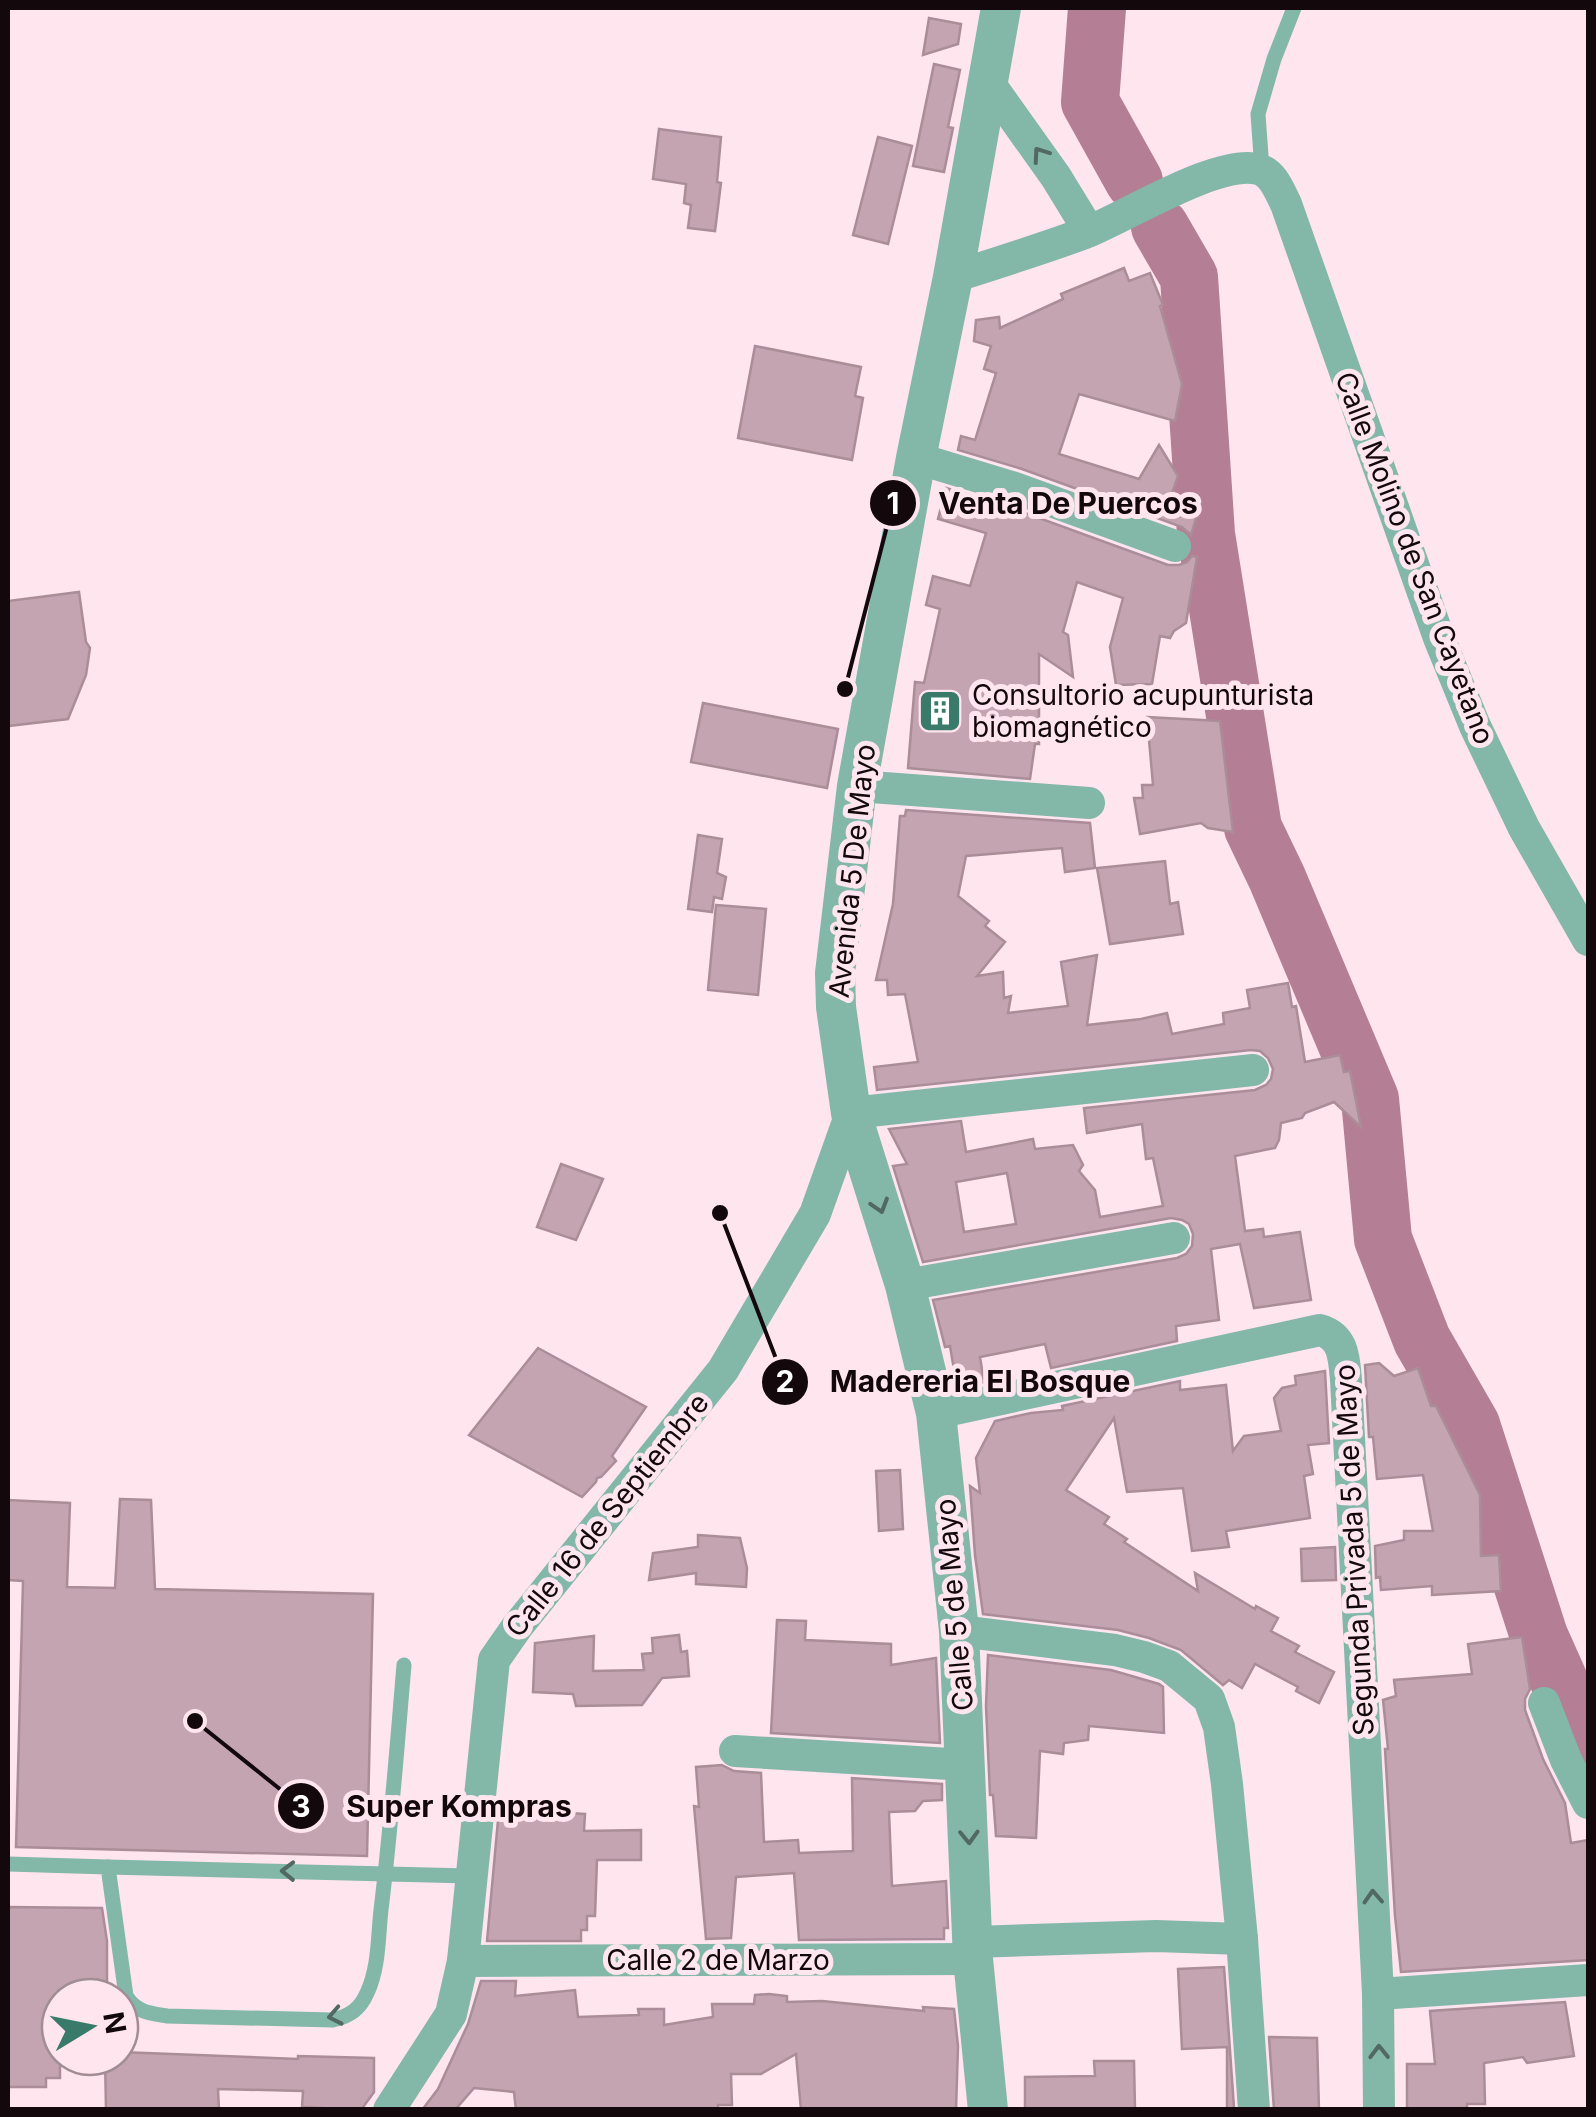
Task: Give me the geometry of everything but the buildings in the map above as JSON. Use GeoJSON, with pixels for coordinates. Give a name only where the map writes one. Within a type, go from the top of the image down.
{"type":"FeatureCollection","features":[{"type":"Feature","properties":{"kind":"street","name":"Avenida 5 De Mayo"},"geometry":{"type":"LineString","coordinates":[[851,1112],[836,1007],[836,974],[857,786],[1001,8]]}},
{"type":"Feature","properties":{"kind":"street"},"geometry":{"type":"LineString","coordinates":[[987,80],[1089,231]]}},
{"type":"Feature","properties":{"kind":"street"},"geometry":{"type":"LineString","coordinates":[[953,277],[1089,231],[1204,178],[1244,167],[1262,170]]}},
{"type":"Feature","properties":{"kind":"street","name":"Calle Molino de San Cayetano"},"geometry":{"type":"LineString","coordinates":[[1262,170],[1270,176],[1286,204],[1432,620],[1475,726],[1524,828],[1588,940]]}},
{"type":"Feature","properties":{"kind":"street"},"geometry":{"type":"LineString","coordinates":[[916,458],[1015,488],[1176,546]]}},
{"type":"Feature","properties":{"kind":"street"},"geometry":{"type":"LineString","coordinates":[[857,786],[1090,802]]}},
{"type":"Feature","properties":{"kind":"street"},"geometry":{"type":"LineString","coordinates":[[851,1112],[1253,1070]]}},
{"type":"Feature","properties":{"kind":"street","name":"Calle 5 de Mayo"},"geometry":{"type":"LineString","coordinates":[[851,1112],[905,1286],[936,1413],[959,1630],[973,1950],[988,2110]]}},
{"type":"Feature","properties":{"kind":"street","name":"Calle 16 de Septiembre"},"geometry":{"type":"LineString","coordinates":[[390,2110],[450,2014],[462,1961],[494,1660],[723,1370],[815,1214],[851,1112]]}},
{"type":"Feature","properties":{"kind":"street"},"geometry":{"type":"LineString","coordinates":[[905,1286],[1174,1238]]}},
{"type":"Feature","properties":{"kind":"street","name":"Segunda Privada 5 de Mayo"},"geometry":{"type":"LineString","coordinates":[[936,1413],[1320,1330],[1340,1344],[1346,1380],[1378,1994],[1380,2110]]}},
{"type":"Feature","properties":{"kind":"street"},"geometry":{"type":"LineString","coordinates":[[959,1630],[1144,1657],[1169,1666],[1209,1700],[1220,1728],[1242,1939],[1254,2110]]}},
{"type":"Feature","properties":{"kind":"street"},"geometry":{"type":"LineString","coordinates":[[1544,1703],[1588,1803]]}},
{"type":"Feature","properties":{"kind":"street"},"geometry":{"type":"LineString","coordinates":[[735,1751],[966,1764]]}},
{"type":"Feature","properties":{"kind":"street","name":"Calle 2 de Marzo"},"geometry":{"type":"LineString","coordinates":[[462,1961],[973,1950],[1156,1936],[1242,1939]]}},
{"type":"Feature","properties":{"kind":"street"},"geometry":{"type":"LineString","coordinates":[[1378,1994],[1588,1980]]}},
{"type":"Feature","properties":{"kind":"lane"},"geometry":{"type":"LineString","coordinates":[[1262,170],[1258,114],[1294,8]]}},
{"type":"Feature","properties":{"kind":"lane"},"geometry":{"type":"LineString","coordinates":[[108,1867],[126,1996],[132,2006],[145,2013],[167,2016],[333,2020],[348,2016],[359,2008],[373,1974],[404,1665]]}},
{"type":"Feature","properties":{"kind":"lane"},"geometry":{"type":"LineString","coordinates":[[8,1864],[470,1876]]}},
{"type":"Feature","properties":{"kind":"waterway"},"geometry":{"type":"LineString","coordinates":[[1097,8],[1090,102],[1134,181]]}},
{"type":"Feature","properties":{"kind":"waterway"},"geometry":{"type":"LineString","coordinates":[[1160,227],[1189,277],[1206,534],[1253,828],[1370,1099],[1383,1239],[1422,1340],[1471,1425],[1539,1636],[1588,1746]]}},
{"type":"Feature","properties":{"kind":"place","name":"Venta De Puercos"},"geometry":{"type":"Point","coordinates":[845,689]}},
{"type":"Feature","properties":{"kind":"place","name":"Consultorio acupunturista biomagnético"},"geometry":{"type":"Point","coordinates":[940,711]}},
{"type":"Feature","properties":{"kind":"place","name":"Madereria El Bosque"},"geometry":{"type":"Point","coordinates":[720,1213]}},
{"type":"Feature","properties":{"kind":"place","name":"Super Kompras"},"geometry":{"type":"Point","coordinates":[195,1721]}}]}
